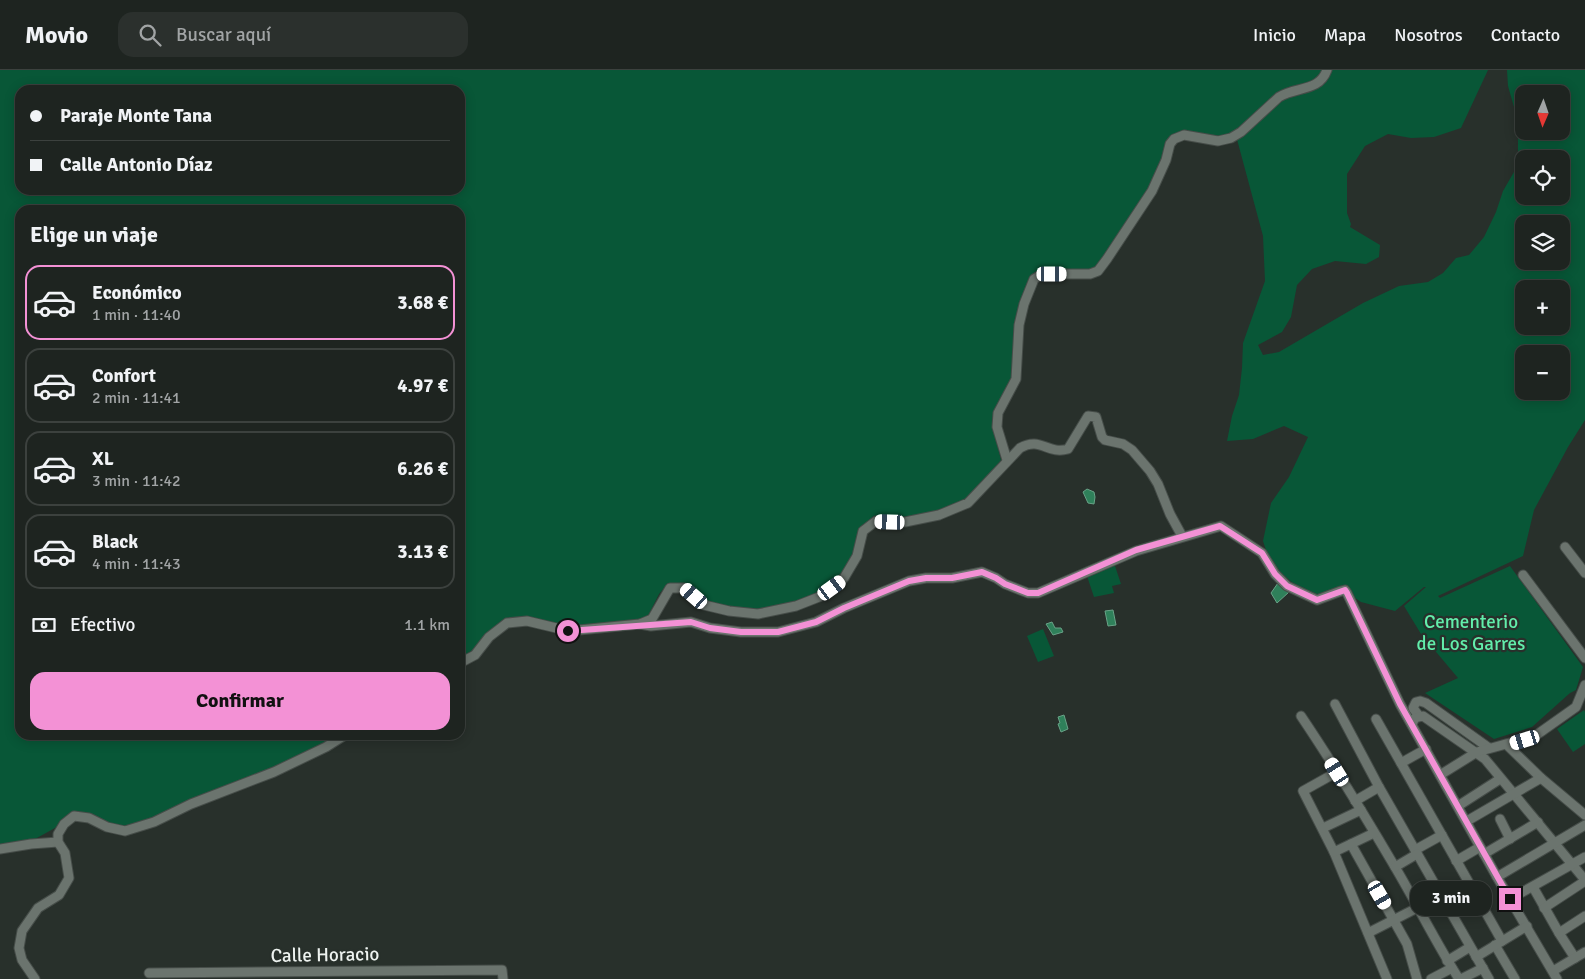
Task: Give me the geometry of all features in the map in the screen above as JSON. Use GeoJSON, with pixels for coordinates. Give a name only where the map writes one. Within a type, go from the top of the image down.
{"type":"FeatureCollection","features":[{"type":"Feature","properties":{"kind":"street"},"geometry":{"type":"LineString","coordinates":[[1007,460],[997,427],[998,413],[1016,379],[1019,325],[1024,304],[1034,279],[1039,276],[1052,274],[1090,274],[1098,271],[1152,191],[1166,160],[1170,144],[1174,139],[1184,135],[1218,141],[1231,138],[1241,132],[1286,92],[1315,85],[1324,80],[1327,70]]}},
{"type":"Feature","properties":{"kind":"street"},"geometry":{"type":"LineString","coordinates":[[640,624],[652,619],[670,588],[684,588],[704,605],[729,611],[758,614],[796,606],[818,597],[844,578],[857,556],[863,531],[876,521],[905,522],[939,515],[968,503],[1020,448],[1031,443],[1038,443],[1060,451],[1068,449],[1088,416],[1096,416],[1102,437],[1105,440],[1123,444],[1132,450],[1150,471],[1182,536]]}},
{"type":"Feature","properties":{"kind":"street"},"geometry":{"type":"LineString","coordinates":[[465,660],[475,655],[489,637],[507,623],[527,621],[568,631],[640,624],[651,626],[691,622],[710,628],[741,632],[778,632],[816,622],[852,604],[909,581],[926,578],[952,578],[982,572],[1028,593],[1038,593],[1136,550],[1220,526],[1262,553],[1275,574],[1287,586],[1317,600],[1345,590],[1402,706],[1497,877],[1555,975],[1582,954],[1559,933],[1534,887]]}},
{"type":"Feature","properties":{"kind":"street"},"geometry":{"type":"LineString","coordinates":[[1565,546],[1585,573]]}},
{"type":"Feature","properties":{"kind":"street"},"geometry":{"type":"LineString","coordinates":[[1523,575],[1585,658]]}},
{"type":"Feature","properties":{"kind":"street"},"geometry":{"type":"LineString","coordinates":[[1440,775],[1477,752],[1535,736],[1582,701],[1585,685]]}},
{"type":"Feature","properties":{"kind":"street"},"geometry":{"type":"LineString","coordinates":[[1402,706],[1420,701],[1426,703],[1489,748]]}},
{"type":"Feature","properties":{"kind":"street"},"geometry":{"type":"LineString","coordinates":[[1334,704],[1379,787],[1489,979]]}},
{"type":"Feature","properties":{"kind":"street"},"geometry":{"type":"LineString","coordinates":[[1414,704],[1414,708],[1419,716]]}},
{"type":"Feature","properties":{"kind":"street"},"geometry":{"type":"LineString","coordinates":[[1301,716],[1356,801],[1450,965],[1460,979],[1482,968]]}},
{"type":"Feature","properties":{"kind":"street"},"geometry":{"type":"LineString","coordinates":[[1412,724],[1415,718],[1423,716],[1486,759],[1500,779],[1538,822],[1585,881],[1544,908]]}},
{"type":"Feature","properties":{"kind":"street"},"geometry":{"type":"LineString","coordinates":[[1376,719],[1456,861],[1515,979]]}},
{"type":"Feature","properties":{"kind":"street"},"geometry":{"type":"LineString","coordinates":[[35,979],[22,960],[19,948],[22,931],[38,908],[59,895],[69,878],[65,853],[58,842],[58,834],[64,824],[74,816],[90,818],[107,827],[126,832],[274,772],[326,748],[338,740]]}},
{"type":"Feature","properties":{"kind":"street"},"geometry":{"type":"LineString","coordinates":[[1507,745],[1585,815]]}},
{"type":"Feature","properties":{"kind":"street"},"geometry":{"type":"LineString","coordinates":[[1401,763],[1426,749]]}},
{"type":"Feature","properties":{"kind":"street"},"geometry":{"type":"LineString","coordinates":[[1337,772],[1303,791],[1334,852],[1388,979]]}},
{"type":"Feature","properties":{"kind":"street"},"geometry":{"type":"LineString","coordinates":[[1467,822],[1542,778]]}},
{"type":"Feature","properties":{"kind":"street"},"geometry":{"type":"LineString","coordinates":[[1458,806],[1500,779]]}},
{"type":"Feature","properties":{"kind":"street"},"geometry":{"type":"LineString","coordinates":[[1356,801],[1379,787]]}},
{"type":"Feature","properties":{"kind":"street"},"geometry":{"type":"LineString","coordinates":[[1323,828],[1360,810]]}},
{"type":"Feature","properties":{"kind":"street"},"geometry":{"type":"LineString","coordinates":[[1500,819],[1510,838]]}},
{"type":"Feature","properties":{"kind":"street"},"geometry":{"type":"LineString","coordinates":[[1456,861],[1510,838],[1538,822]]}},
{"type":"Feature","properties":{"kind":"street"},"geometry":{"type":"LineString","coordinates":[[1497,877],[1585,825]]}},
{"type":"Feature","properties":{"kind":"street"},"geometry":{"type":"LineString","coordinates":[[1334,852],[1374,833]]}},
{"type":"Feature","properties":{"kind":"street"},"geometry":{"type":"LineString","coordinates":[[1395,867],[1442,835]]}},
{"type":"Feature","properties":{"kind":"street"},"geometry":{"type":"LineString","coordinates":[[0,849],[58,842]]}},
{"type":"Feature","properties":{"kind":"street"},"geometry":{"type":"LineString","coordinates":[[1351,844],[1407,944],[1418,979]]}},
{"type":"Feature","properties":{"kind":"street"},"geometry":{"type":"LineString","coordinates":[[1510,899],[1585,857]]}},
{"type":"Feature","properties":{"kind":"street"},"geometry":{"type":"LineString","coordinates":[[1368,933],[1417,908]]}},
{"type":"Feature","properties":{"kind":"street"},"geometry":{"type":"LineString","coordinates":[[1559,933],[1585,916]]}},
{"type":"Feature","properties":{"kind":"street"},"geometry":{"type":"LineString","coordinates":[[1476,957],[1527,926]]}},
{"type":"Feature","properties":{"kind":"street"},"geometry":{"type":"LineString","coordinates":[[1431,979],[1470,948]]}},
{"type":"Feature","properties":{"kind":"street","name":"Calle Horacio"},"geometry":{"type":"LineString","coordinates":[[149,973],[310,975],[502,974]]}},
{"type":"Feature","properties":{"kind":"green space","name":"Cementerio de Los Garres"},"geometry":{"type":"Polygon","coordinates":[[[0,70],[1488,70],[1461,128],[1434,137],[1411,138],[1388,134],[1365,146],[1347,174],[1347,213],[1351,224],[1350,227],[1380,245],[1379,257],[1366,264],[1335,261],[1312,269],[1297,285],[1291,317],[1282,332],[1258,345],[1263,355],[1279,352],[1363,303],[1399,286],[1428,282],[1443,273],[1456,258],[1469,255],[1484,237],[1496,212],[1503,191],[1515,170],[1515,205],[1570,205],[1570,150],[1518,150],[1518,140],[1570,140],[1570,85],[1515,85],[1515,110],[1508,86],[1507,70],[1585,70],[1585,420],[1534,510],[1523,556],[1438,596],[1440,598],[1510,566],[1583,667],[1576,690],[1570,693],[1532,727],[1494,739],[1425,693],[1458,678],[1421,634],[1404,606],[1426,587],[1395,611],[1361,602],[1342,589],[1318,595],[1299,588],[1271,565],[1263,541],[1271,503],[1289,477],[1308,437],[1284,426],[1253,439],[1227,441],[1239,395],[1243,343],[1265,281],[1263,236],[1235,132],[1214,137],[1177,135],[1152,183],[1100,263],[1090,270],[1037,271],[1029,278],[1014,329],[1015,349],[1012,377],[994,411],[992,423],[1001,460],[982,485],[961,502],[949,508],[922,516],[879,520],[862,525],[853,560],[841,576],[816,594],[770,611],[720,607],[704,600],[680,585],[665,587],[659,594],[647,618],[633,622],[575,629],[527,619],[493,629],[465,657],[465,205],[15,205],[15,740],[331,740],[287,764],[135,827],[122,828],[84,814],[68,816],[55,828],[35,839],[0,846],[0,70]]]}},
{"type":"Feature","properties":{"kind":"green space"},"geometry":{"type":"Polygon","coordinates":[[[1114,563],[1121,584],[1112,586],[1114,593],[1094,597],[1087,576],[1114,563]]]}},
{"type":"Feature","properties":{"kind":"green space"},"geometry":{"type":"Polygon","coordinates":[[[1043,629],[1054,656],[1038,662],[1027,636],[1043,629]]]}},
{"type":"Feature","properties":{"kind":"green space"},"geometry":{"type":"Polygon","coordinates":[[[1584,710],[1585,744],[1573,752],[1557,729],[1584,710]]]}},
{"type":"Feature","properties":{"kind":"shaded area"},"geometry":{"type":"Polygon","coordinates":[[[1087,489],[1094,492],[1094,504],[1088,503],[1083,492],[1087,489]]]}},
{"type":"Feature","properties":{"kind":"shaded area"},"geometry":{"type":"Polygon","coordinates":[[[1278,583],[1289,592],[1277,603],[1271,593],[1278,583]]]}},
{"type":"Feature","properties":{"kind":"shaded area"},"geometry":{"type":"Polygon","coordinates":[[[1113,610],[1116,625],[1108,626],[1105,611],[1113,610]]]}},
{"type":"Feature","properties":{"kind":"shaded area"},"geometry":{"type":"Polygon","coordinates":[[[1052,622],[1055,628],[1061,628],[1063,632],[1053,635],[1046,624],[1052,622]]]}},
{"type":"Feature","properties":{"kind":"shaded area"},"geometry":{"type":"Polygon","coordinates":[[[1064,715],[1068,729],[1061,732],[1058,717],[1064,715]]]}},
{"type":"Feature","properties":{"kind":"route"},"geometry":{"type":"LineString","coordinates":[[568,631],[640,624],[651,626],[691,622],[710,628],[741,632],[778,632],[816,622],[887,589],[909,581],[926,578],[952,578],[982,572],[1028,593],[1038,593],[1136,550],[1220,526],[1262,553],[1275,574],[1287,586],[1317,600],[1345,590],[1400,704],[1510,899]]}}]}
